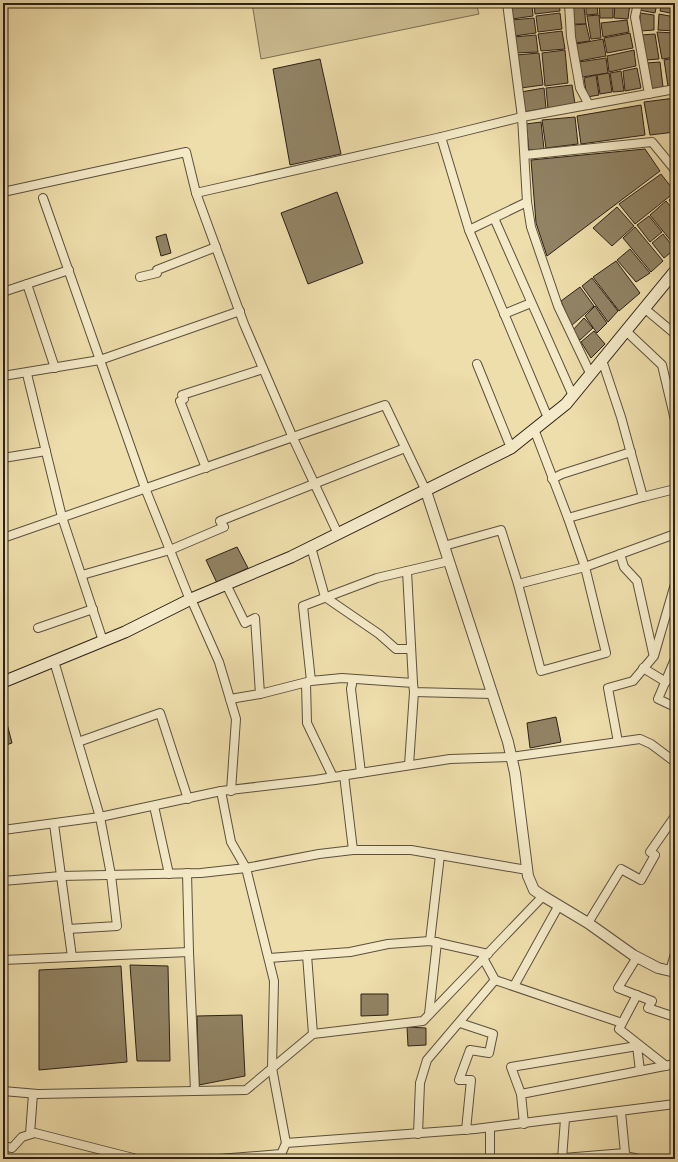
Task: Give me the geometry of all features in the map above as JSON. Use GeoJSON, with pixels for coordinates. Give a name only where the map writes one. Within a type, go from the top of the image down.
{"type":"FeatureCollection","features":[{"type":"Feature","properties":{"kind":"main road"},"geometry":{"type":"LineString","coordinates":[[3,682],[103,641],[190,600],[311,547],[511,448],[573,396],[590,373],[675,271]]}},
{"type":"Feature","properties":{"kind":"street"},"geometry":{"type":"LineString","coordinates":[[507,3],[522,117],[527,202],[534,240],[558,306],[590,373]]}},
{"type":"Feature","properties":{"kind":"street"},"geometry":{"type":"LineString","coordinates":[[568,3],[571,37],[580,88],[589,105]]}},
{"type":"Feature","properties":{"kind":"street"},"geometry":{"type":"LineString","coordinates":[[638,3],[635,17],[649,94]]}},
{"type":"Feature","properties":{"kind":"street"},"geometry":{"type":"LineString","coordinates":[[196,193],[522,117],[675,89]]}},
{"type":"Feature","properties":{"kind":"street"},"geometry":{"type":"LineString","coordinates":[[441,137],[469,230],[548,418]]}},
{"type":"Feature","properties":{"kind":"street"},"geometry":{"type":"LineString","coordinates":[[525,155],[652,142],[675,170]]}},
{"type":"Feature","properties":{"kind":"street"},"geometry":{"type":"LineString","coordinates":[[3,192],[186,152],[196,193],[263,369],[293,438],[338,534]]}},
{"type":"Feature","properties":{"kind":"street"},"geometry":{"type":"LineString","coordinates":[[43,198],[145,488],[190,600],[219,662],[236,719],[231,790]]}},
{"type":"Feature","properties":{"kind":"street"},"geometry":{"type":"LineString","coordinates":[[469,230],[527,202]]}},
{"type":"Feature","properties":{"kind":"street"},"geometry":{"type":"LineString","coordinates":[[494,218],[573,396]]}},
{"type":"Feature","properties":{"kind":"street"},"geometry":{"type":"LineString","coordinates":[[140,277],[157,273],[157,270],[216,247]]}},
{"type":"Feature","properties":{"kind":"street"},"geometry":{"type":"LineString","coordinates":[[3,292],[68,270]]}},
{"type":"Feature","properties":{"kind":"street"},"geometry":{"type":"LineString","coordinates":[[27,284],[55,368]]}},
{"type":"Feature","properties":{"kind":"street"},"geometry":{"type":"LineString","coordinates":[[504,314],[531,303]]}},
{"type":"Feature","properties":{"kind":"street"},"geometry":{"type":"LineString","coordinates":[[644,308],[675,334]]}},
{"type":"Feature","properties":{"kind":"street"},"geometry":{"type":"LineString","coordinates":[[3,376],[27,374],[100,360],[240,311]]}},
{"type":"Feature","properties":{"kind":"street"},"geometry":{"type":"LineString","coordinates":[[626,331],[662,365],[675,420]]}},
{"type":"Feature","properties":{"kind":"street"},"geometry":{"type":"LineString","coordinates":[[602,360],[621,417],[643,497]]}},
{"type":"Feature","properties":{"kind":"street"},"geometry":{"type":"LineString","coordinates":[[477,364],[511,448]]}},
{"type":"Feature","properties":{"kind":"street"},"geometry":{"type":"LineString","coordinates":[[206,468],[180,401],[184,399],[182,395],[263,369]]}},
{"type":"Feature","properties":{"kind":"street"},"geometry":{"type":"LineString","coordinates":[[27,374],[62,517],[103,641]]}},
{"type":"Feature","properties":{"kind":"street"},"geometry":{"type":"LineString","coordinates":[[3,538],[385,406],[426,491],[492,694],[515,773],[527,870],[534,890],[588,923],[637,957],[658,968],[673,972],[675,954]]}},
{"type":"Feature","properties":{"kind":"street"},"geometry":{"type":"LineString","coordinates":[[444,546],[501,530],[518,584],[541,672],[606,653],[585,567],[534,429]]}},
{"type":"Feature","properties":{"kind":"street"},"geometry":{"type":"LineString","coordinates":[[82,575],[170,550],[224,527],[220,521],[405,448]]}},
{"type":"Feature","properties":{"kind":"street"},"geometry":{"type":"LineString","coordinates":[[3,458],[46,451]]}},
{"type":"Feature","properties":{"kind":"street"},"geometry":{"type":"LineString","coordinates":[[552,479],[562,474],[631,452]]}},
{"type":"Feature","properties":{"kind":"street"},"geometry":{"type":"LineString","coordinates":[[568,518],[675,489]]}},
{"type":"Feature","properties":{"kind":"street"},"geometry":{"type":"LineString","coordinates":[[518,584],[585,567],[675,534]]}},
{"type":"Feature","properties":{"kind":"street"},"geometry":{"type":"LineString","coordinates":[[311,547],[325,597],[379,634],[396,649],[411,649]]}},
{"type":"Feature","properties":{"kind":"street"},"geometry":{"type":"LineString","coordinates":[[620,554],[624,567],[638,581],[654,656]]}},
{"type":"Feature","properties":{"kind":"street"},"geometry":{"type":"LineString","coordinates":[[333,777],[307,723],[308,682],[303,606],[377,578],[449,561]]}},
{"type":"Feature","properties":{"kind":"street"},"geometry":{"type":"LineString","coordinates":[[407,571],[414,692],[409,765]]}},
{"type":"Feature","properties":{"kind":"street"},"geometry":{"type":"LineString","coordinates":[[226,584],[245,623],[255,618],[260,694]]}},
{"type":"Feature","properties":{"kind":"street"},"geometry":{"type":"LineString","coordinates":[[618,742],[608,688],[633,681],[654,656],[675,584]]}},
{"type":"Feature","properties":{"kind":"street"},"geometry":{"type":"LineString","coordinates":[[38,628],[93,609]]}},
{"type":"Feature","properties":{"kind":"street"},"geometry":{"type":"LineString","coordinates":[[666,611],[675,614]]}},
{"type":"Feature","properties":{"kind":"street"},"geometry":{"type":"LineString","coordinates":[[675,659],[658,699],[675,707]]}},
{"type":"Feature","properties":{"kind":"street"},"geometry":{"type":"LineString","coordinates":[[54,661],[100,817],[111,875],[117,926],[68,929]]}},
{"type":"Feature","properties":{"kind":"street"},"geometry":{"type":"LineString","coordinates":[[643,668],[666,682]]}},
{"type":"Feature","properties":{"kind":"street"},"geometry":{"type":"LineString","coordinates":[[230,699],[260,694],[308,682],[342,678],[413,684]]}},
{"type":"Feature","properties":{"kind":"street"},"geometry":{"type":"LineString","coordinates":[[353,679],[351,689],[361,773]]}},
{"type":"Feature","properties":{"kind":"street"},"geometry":{"type":"LineString","coordinates":[[414,692],[492,694]]}},
{"type":"Feature","properties":{"kind":"street"},"geometry":{"type":"LineString","coordinates":[[78,742],[160,713],[188,799]]}},
{"type":"Feature","properties":{"kind":"street"},"geometry":{"type":"LineString","coordinates":[[3,830],[100,817],[221,791],[344,776],[450,759],[511,757],[640,739],[650,744],[675,762]]}},
{"type":"Feature","properties":{"kind":"street"},"geometry":{"type":"LineString","coordinates":[[344,776],[353,850]]}},
{"type":"Feature","properties":{"kind":"street"},"geometry":{"type":"LineString","coordinates":[[218,1159],[280,1156],[286,1143],[272,1068],[274,981],[246,868],[231,842],[221,791]]}},
{"type":"Feature","properties":{"kind":"street"},"geometry":{"type":"LineString","coordinates":[[154,806],[169,874]]}},
{"type":"Feature","properties":{"kind":"street"},"geometry":{"type":"LineString","coordinates":[[588,923],[622,869],[641,880],[655,855],[650,852],[675,816]]}},
{"type":"Feature","properties":{"kind":"street"},"geometry":{"type":"LineString","coordinates":[[54,824],[72,957]]}},
{"type":"Feature","properties":{"kind":"street"},"geometry":{"type":"LineString","coordinates":[[3,881],[61,876],[169,874],[246,868],[319,854],[353,850],[411,850],[527,870]]}},
{"type":"Feature","properties":{"kind":"street"},"geometry":{"type":"LineString","coordinates":[[429,1014],[440,855]]}},
{"type":"Feature","properties":{"kind":"street"},"geometry":{"type":"LineString","coordinates":[[187,873],[195,1091]]}},
{"type":"Feature","properties":{"kind":"street"},"geometry":{"type":"LineString","coordinates":[[3,1091],[33,1094],[246,1090],[313,1034],[423,1021],[543,896]]}},
{"type":"Feature","properties":{"kind":"street"},"geometry":{"type":"LineString","coordinates":[[514,986],[559,905]]}},
{"type":"Feature","properties":{"kind":"street"},"geometry":{"type":"LineString","coordinates":[[268,958],[350,952],[388,944],[433,942],[485,956]]}},
{"type":"Feature","properties":{"kind":"street"},"geometry":{"type":"LineString","coordinates":[[3,960],[189,952]]}},
{"type":"Feature","properties":{"kind":"street"},"geometry":{"type":"LineString","coordinates":[[307,955],[313,1034]]}},
{"type":"Feature","properties":{"kind":"street"},"geometry":{"type":"LineString","coordinates":[[485,956],[495,980],[622,1023]]}},
{"type":"Feature","properties":{"kind":"street"},"geometry":{"type":"LineString","coordinates":[[637,957],[618,988],[652,1001],[648,1008],[675,1017]]}},
{"type":"Feature","properties":{"kind":"street"},"geometry":{"type":"LineString","coordinates":[[418,1134],[420,1083],[427,1060],[495,980]]}},
{"type":"Feature","properties":{"kind":"street"},"geometry":{"type":"LineString","coordinates":[[637,995],[619,1029],[666,1066]]}},
{"type":"Feature","properties":{"kind":"street"},"geometry":{"type":"LineString","coordinates":[[460,1023],[492,1034],[489,1053],[470,1050],[459,1080],[472,1080],[466,1130]]}},
{"type":"Feature","properties":{"kind":"street"},"geometry":{"type":"LineString","coordinates":[[524,1124],[521,1094],[511,1067],[637,1046],[640,1071]]}},
{"type":"Feature","properties":{"kind":"street"},"geometry":{"type":"LineString","coordinates":[[521,1094],[675,1064]]}},
{"type":"Feature","properties":{"kind":"street"},"geometry":{"type":"LineString","coordinates":[[30,1134],[33,1094]]}},
{"type":"Feature","properties":{"kind":"street"},"geometry":{"type":"LineString","coordinates":[[286,1143],[490,1128],[675,1104]]}},
{"type":"Feature","properties":{"kind":"street"},"geometry":{"type":"LineString","coordinates":[[621,1112],[625,1156]]}},
{"type":"Feature","properties":{"kind":"street"},"geometry":{"type":"LineString","coordinates":[[562,1158],[565,1119]]}},
{"type":"Feature","properties":{"kind":"street"},"geometry":{"type":"LineString","coordinates":[[490,1128],[490,1159]]}},
{"type":"Feature","properties":{"kind":"street"},"geometry":{"type":"LineString","coordinates":[[3,1146],[12,1148],[22,1137],[35,1133],[137,1159]]}},
{"type":"Feature","properties":{"kind":"street"},"geometry":{"type":"LineString","coordinates":[[552,1159],[625,1156],[639,1159]]}},
{"type":"Feature","properties":{"kind":"shaded area"},"geometry":{"type":"Polygon","coordinates":[[[252,3],[476,3],[479,14],[261,59],[252,3]]]}},
{"type":"Feature","properties":{"kind":"building"},"geometry":{"type":"Polygon","coordinates":[[[510,3],[532,3],[532,4],[510,6],[510,3]]]}},
{"type":"Feature","properties":{"kind":"building"},"geometry":{"type":"Polygon","coordinates":[[[534,3],[559,3],[560,11],[535,14],[534,3]]]}},
{"type":"Feature","properties":{"kind":"building"},"geometry":{"type":"Polygon","coordinates":[[[570,3],[585,3],[585,5],[571,7],[570,3]]]}},
{"type":"Feature","properties":{"kind":"building"},"geometry":{"type":"Polygon","coordinates":[[[599,3],[613,3],[613,18],[600,18],[599,3]]]}},
{"type":"Feature","properties":{"kind":"building"},"geometry":{"type":"Polygon","coordinates":[[[615,3],[630,3],[628,19],[614,18],[615,3]]]}},
{"type":"Feature","properties":{"kind":"building"},"geometry":{"type":"Polygon","coordinates":[[[640,3],[657,3],[655,13],[639,10],[640,3]]]}},
{"type":"Feature","properties":{"kind":"building"},"geometry":{"type":"Polygon","coordinates":[[[662,3],[675,3],[675,14],[660,11],[662,3]]]}},
{"type":"Feature","properties":{"kind":"building"},"geometry":{"type":"Polygon","coordinates":[[[532,5],[533,16],[512,19],[510,7],[532,5]]]}},
{"type":"Feature","properties":{"kind":"building"},"geometry":{"type":"Polygon","coordinates":[[[597,5],[598,14],[586,15],[586,6],[597,5]]]}},
{"type":"Feature","properties":{"kind":"building"},"geometry":{"type":"Polygon","coordinates":[[[584,7],[586,24],[572,24],[571,8],[584,7]]]}},
{"type":"Feature","properties":{"kind":"building"},"geometry":{"type":"Polygon","coordinates":[[[560,13],[562,29],[538,32],[536,16],[560,13]]]}},
{"type":"Feature","properties":{"kind":"building"},"geometry":{"type":"Polygon","coordinates":[[[640,13],[654,15],[654,30],[640,31],[640,13]]]}},
{"type":"Feature","properties":{"kind":"building"},"geometry":{"type":"Polygon","coordinates":[[[659,14],[675,17],[675,31],[658,30],[659,14]]]}},
{"type":"Feature","properties":{"kind":"building"},"geometry":{"type":"Polygon","coordinates":[[[599,15],[601,38],[591,39],[587,16],[599,15]]]}},
{"type":"Feature","properties":{"kind":"building"},"geometry":{"type":"Polygon","coordinates":[[[534,18],[536,33],[514,36],[512,20],[534,18]]]}},
{"type":"Feature","properties":{"kind":"building"},"geometry":{"type":"Polygon","coordinates":[[[627,20],[629,32],[603,37],[601,23],[627,20]]]}},
{"type":"Feature","properties":{"kind":"building"},"geometry":{"type":"Polygon","coordinates":[[[586,24],[590,41],[575,43],[573,25],[586,24]]]}},
{"type":"Feature","properties":{"kind":"building"},"geometry":{"type":"Polygon","coordinates":[[[562,31],[565,49],[541,51],[538,34],[562,31]]]}},
{"type":"Feature","properties":{"kind":"building"},"geometry":{"type":"Polygon","coordinates":[[[657,32],[675,33],[675,57],[662,59],[657,32]]]}},
{"type":"Feature","properties":{"kind":"building"},"geometry":{"type":"Polygon","coordinates":[[[630,33],[633,48],[607,53],[604,38],[630,33]]]}},
{"type":"Feature","properties":{"kind":"building"},"geometry":{"type":"Polygon","coordinates":[[[655,34],[659,59],[646,60],[641,35],[655,34]]]}},
{"type":"Feature","properties":{"kind":"building"},"geometry":{"type":"Polygon","coordinates":[[[536,35],[538,52],[516,53],[514,37],[536,35]]]}},
{"type":"Feature","properties":{"kind":"building"},"geometry":{"type":"Polygon","coordinates":[[[603,39],[606,56],[579,61],[576,44],[603,39]]]}},
{"type":"Feature","properties":{"kind":"building"},"geometry":{"type":"Polygon","coordinates":[[[565,50],[568,83],[545,86],[542,53],[565,50]]]}},
{"type":"Feature","properties":{"kind":"building"},"geometry":{"type":"Polygon","coordinates":[[[634,50],[636,66],[609,72],[607,56],[634,50]]]}},
{"type":"Feature","properties":{"kind":"building"},"geometry":{"type":"Polygon","coordinates":[[[539,53],[543,85],[521,88],[517,55],[539,53]]]}},
{"type":"Feature","properties":{"kind":"building"},"geometry":{"type":"Polygon","coordinates":[[[606,58],[608,73],[582,77],[579,62],[606,58]]]}},
{"type":"Feature","properties":{"kind":"building"},"geometry":{"type":"Polygon","coordinates":[[[675,58],[675,85],[668,86],[664,60],[675,58]]]}},
{"type":"Feature","properties":{"kind":"building"},"geometry":{"type":"Polygon","coordinates":[[[320,59],[341,154],[290,165],[273,69],[320,59]]]}},
{"type":"Feature","properties":{"kind":"building"},"geometry":{"type":"Polygon","coordinates":[[[660,62],[663,87],[650,89],[646,63],[660,62]]]}},
{"type":"Feature","properties":{"kind":"building"},"geometry":{"type":"Polygon","coordinates":[[[637,68],[641,88],[625,91],[623,71],[637,68]]]}},
{"type":"Feature","properties":{"kind":"building"},"geometry":{"type":"Polygon","coordinates":[[[621,71],[624,91],[613,92],[610,73],[621,71]]]}},
{"type":"Feature","properties":{"kind":"building"},"geometry":{"type":"Polygon","coordinates":[[[609,73],[612,92],[600,94],[597,75],[609,73]]]}},
{"type":"Feature","properties":{"kind":"building"},"geometry":{"type":"Polygon","coordinates":[[[596,75],[599,95],[587,97],[584,78],[596,75]]]}},
{"type":"Feature","properties":{"kind":"building"},"geometry":{"type":"Polygon","coordinates":[[[572,85],[575,104],[548,109],[546,88],[572,85]]]}},
{"type":"Feature","properties":{"kind":"building"},"geometry":{"type":"Polygon","coordinates":[[[544,88],[546,108],[524,112],[521,92],[544,88]]]}},
{"type":"Feature","properties":{"kind":"building"},"geometry":{"type":"Polygon","coordinates":[[[675,98],[675,132],[650,135],[644,102],[675,98]]]}},
{"type":"Feature","properties":{"kind":"building"},"geometry":{"type":"Polygon","coordinates":[[[641,105],[645,135],[581,144],[577,116],[641,105]]]}},
{"type":"Feature","properties":{"kind":"building"},"geometry":{"type":"Polygon","coordinates":[[[575,117],[578,144],[546,148],[542,120],[575,117]]]}},
{"type":"Feature","properties":{"kind":"building"},"geometry":{"type":"Polygon","coordinates":[[[541,122],[544,149],[529,150],[526,124],[541,122]]]}},
{"type":"Feature","properties":{"kind":"building"},"geometry":{"type":"Polygon","coordinates":[[[645,149],[660,171],[547,256],[536,223],[531,160],[645,149]]]}},
{"type":"Feature","properties":{"kind":"building"},"geometry":{"type":"Polygon","coordinates":[[[661,174],[675,192],[635,224],[619,204],[661,174]]]}},
{"type":"Feature","properties":{"kind":"building"},"geometry":{"type":"Polygon","coordinates":[[[337,192],[363,263],[308,284],[281,213],[337,192]]]}},
{"type":"Feature","properties":{"kind":"building"},"geometry":{"type":"Polygon","coordinates":[[[675,194],[675,208],[669,200],[675,194]]]}},
{"type":"Feature","properties":{"kind":"building"},"geometry":{"type":"Polygon","coordinates":[[[666,201],[675,212],[675,246],[650,215],[666,201]]]}},
{"type":"Feature","properties":{"kind":"building"},"geometry":{"type":"Polygon","coordinates":[[[617,207],[634,226],[612,246],[593,228],[617,207]]]}},
{"type":"Feature","properties":{"kind":"building"},"geometry":{"type":"Polygon","coordinates":[[[649,216],[662,232],[650,242],[637,225],[649,216]]]}},
{"type":"Feature","properties":{"kind":"building"},"geometry":{"type":"Polygon","coordinates":[[[635,227],[663,261],[651,272],[623,238],[635,227]]]}},
{"type":"Feature","properties":{"kind":"building"},"geometry":{"type":"Polygon","coordinates":[[[166,234],[171,253],[161,256],[156,237],[166,234]]]}},
{"type":"Feature","properties":{"kind":"building"},"geometry":{"type":"Polygon","coordinates":[[[663,234],[675,249],[664,258],[652,243],[663,234]]]}},
{"type":"Feature","properties":{"kind":"building"},"geometry":{"type":"Polygon","coordinates":[[[630,249],[650,273],[636,282],[617,260],[630,249]]]}},
{"type":"Feature","properties":{"kind":"building"},"geometry":{"type":"Polygon","coordinates":[[[616,261],[640,293],[619,311],[593,277],[616,261]]]}},
{"type":"Feature","properties":{"kind":"building"},"geometry":{"type":"Polygon","coordinates":[[[592,278],[618,311],[608,322],[582,286],[592,278]]]}},
{"type":"Feature","properties":{"kind":"building"},"geometry":{"type":"Polygon","coordinates":[[[580,287],[594,306],[571,326],[561,301],[580,287]]]}},
{"type":"Feature","properties":{"kind":"building"},"geometry":{"type":"Polygon","coordinates":[[[595,306],[607,323],[597,333],[585,316],[595,306]]]}},
{"type":"Feature","properties":{"kind":"building"},"geometry":{"type":"Polygon","coordinates":[[[584,318],[593,328],[580,340],[572,331],[584,318]]]}},
{"type":"Feature","properties":{"kind":"building"},"geometry":{"type":"Polygon","coordinates":[[[594,331],[605,344],[591,358],[581,342],[594,331]]]}},
{"type":"Feature","properties":{"kind":"building"},"geometry":{"type":"Polygon","coordinates":[[[237,547],[248,568],[217,583],[206,560],[237,547]]]}},
{"type":"Feature","properties":{"kind":"building"},"geometry":{"type":"Polygon","coordinates":[[[3,708],[12,743],[3,746],[3,708]]]}},
{"type":"Feature","properties":{"kind":"building"},"geometry":{"type":"Polygon","coordinates":[[[556,717],[561,742],[530,748],[527,723],[556,717]]]}},
{"type":"Feature","properties":{"kind":"building"},"geometry":{"type":"Polygon","coordinates":[[[130,965],[168,966],[170,1061],[137,1061],[130,965]]]}},
{"type":"Feature","properties":{"kind":"building"},"geometry":{"type":"Polygon","coordinates":[[[121,966],[127,1062],[39,1070],[39,970],[121,966]]]}},
{"type":"Feature","properties":{"kind":"building"},"geometry":{"type":"Polygon","coordinates":[[[361,994],[388,994],[388,1015],[361,1016],[361,994]]]}},
{"type":"Feature","properties":{"kind":"building"},"geometry":{"type":"Polygon","coordinates":[[[242,1015],[245,1076],[199,1085],[197,1016],[242,1015]]]}},
{"type":"Feature","properties":{"kind":"building"},"geometry":{"type":"Polygon","coordinates":[[[407,1027],[426,1028],[426,1045],[408,1046],[407,1027]]]}}]}
